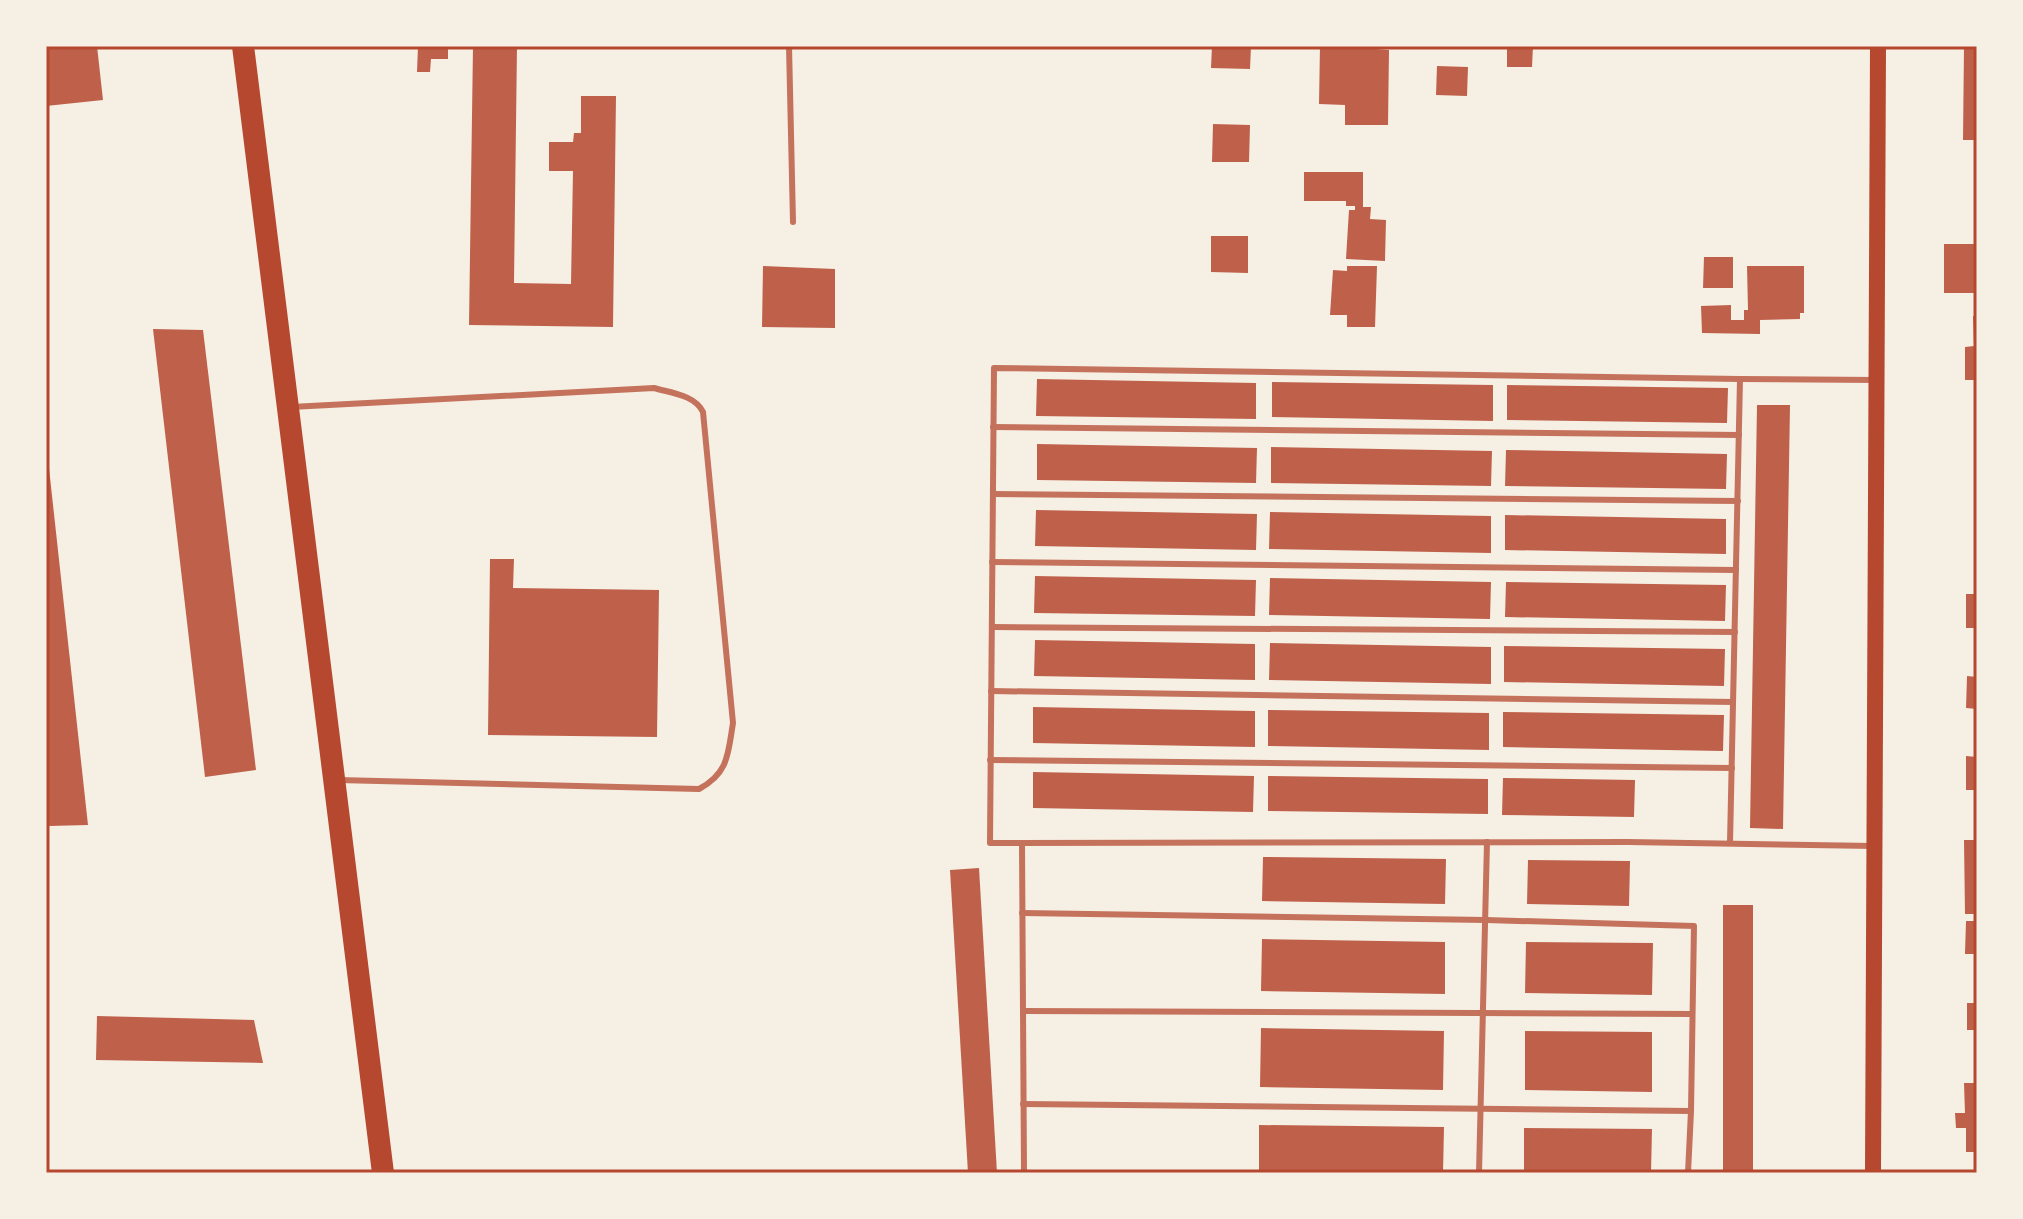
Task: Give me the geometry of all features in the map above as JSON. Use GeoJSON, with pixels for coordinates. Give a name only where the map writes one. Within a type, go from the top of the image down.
{"type":"FeatureCollection","features":[{"type":"Feature","properties":{"kind":"highway"},"geometry":{"type":"LineString","coordinates":[[243,46],[383,1173]]}},
{"type":"Feature","properties":{"kind":"main road"},"geometry":{"type":"LineString","coordinates":[[1873,1173],[1878,46]]}},
{"type":"Feature","properties":{"kind":"lane"},"geometry":{"type":"LineString","coordinates":[[789,46],[793,222]]}},
{"type":"Feature","properties":{"kind":"lane"},"geometry":{"type":"LineString","coordinates":[[1874,846],[1487,842],[990,843],[990,760],[994,368],[1876,380]]}},
{"type":"Feature","properties":{"kind":"lane"},"geometry":{"type":"LineString","coordinates":[[1730,843],[1740,379]]}},
{"type":"Feature","properties":{"kind":"lane"},"geometry":{"type":"LineString","coordinates":[[290,407],[654,388],[686,397],[699,405],[703,412],[733,723],[726,765],[712,782],[699,789],[334,780]]}},
{"type":"Feature","properties":{"kind":"lane"},"geometry":{"type":"LineString","coordinates":[[993,427],[1739,435]]}},
{"type":"Feature","properties":{"kind":"lane"},"geometry":{"type":"LineString","coordinates":[[993,494],[1738,501]]}},
{"type":"Feature","properties":{"kind":"lane"},"geometry":{"type":"LineString","coordinates":[[992,562],[1736,570]]}},
{"type":"Feature","properties":{"kind":"lane"},"geometry":{"type":"LineString","coordinates":[[992,627],[1735,632]]}},
{"type":"Feature","properties":{"kind":"lane"},"geometry":{"type":"LineString","coordinates":[[991,691],[1733,702]]}},
{"type":"Feature","properties":{"kind":"lane"},"geometry":{"type":"LineString","coordinates":[[990,760],[1732,768]]}},
{"type":"Feature","properties":{"kind":"lane"},"geometry":{"type":"LineString","coordinates":[[1479,1173],[1487,842]]}},
{"type":"Feature","properties":{"kind":"lane"},"geometry":{"type":"LineString","coordinates":[[1022,843],[1024,1173]]}},
{"type":"Feature","properties":{"kind":"lane"},"geometry":{"type":"LineString","coordinates":[[1022,913],[1694,926],[1688,1173]]}},
{"type":"Feature","properties":{"kind":"lane"},"geometry":{"type":"LineString","coordinates":[[1023,1011],[1692,1014]]}},
{"type":"Feature","properties":{"kind":"lane"},"geometry":{"type":"LineString","coordinates":[[1023,1104],[1691,1111]]}},
{"type":"Feature","properties":{"kind":"building"},"geometry":{"type":"Polygon","coordinates":[[[46,46],[97,46],[103,100],[46,106],[46,46]]]}},
{"type":"Feature","properties":{"kind":"building"},"geometry":{"type":"Polygon","coordinates":[[[418,46],[448,46],[448,59],[431,59],[430,72],[417,72],[418,46]]]}},
{"type":"Feature","properties":{"kind":"building"},"geometry":{"type":"Polygon","coordinates":[[[473,46],[517,46],[514,283],[571,284],[573,171],[549,171],[549,142],[573,142],[574,133],[581,133],[581,96],[616,96],[613,327],[469,325],[473,46]]]}},
{"type":"Feature","properties":{"kind":"building"},"geometry":{"type":"Polygon","coordinates":[[[1212,46],[1251,46],[1250,69],[1211,68],[1212,46]]]}},
{"type":"Feature","properties":{"kind":"building"},"geometry":{"type":"Polygon","coordinates":[[[1320,46],[1376,46],[1376,49],[1389,50],[1388,125],[1345,125],[1345,105],[1319,104],[1320,46]]]}},
{"type":"Feature","properties":{"kind":"building"},"geometry":{"type":"Polygon","coordinates":[[[1507,46],[1533,46],[1532,67],[1507,67],[1507,46]]]}},
{"type":"Feature","properties":{"kind":"building"},"geometry":{"type":"Polygon","coordinates":[[[1964,46],[1977,46],[1977,140],[1963,140],[1964,46]]]}},
{"type":"Feature","properties":{"kind":"building"},"geometry":{"type":"Polygon","coordinates":[[[1437,66],[1468,67],[1467,96],[1436,95],[1437,66]]]}},
{"type":"Feature","properties":{"kind":"building"},"geometry":{"type":"Polygon","coordinates":[[[1213,124],[1250,125],[1249,162],[1212,162],[1213,124]]]}},
{"type":"Feature","properties":{"kind":"building"},"geometry":{"type":"Polygon","coordinates":[[[1304,172],[1363,172],[1363,207],[1371,207],[1370,219],[1386,220],[1385,261],[1346,259],[1349,210],[1355,210],[1355,206],[1346,206],[1346,201],[1304,201],[1304,172]]]}},
{"type":"Feature","properties":{"kind":"building"},"geometry":{"type":"Polygon","coordinates":[[[1211,236],[1248,236],[1248,273],[1211,272],[1211,236]]]}},
{"type":"Feature","properties":{"kind":"building"},"geometry":{"type":"Polygon","coordinates":[[[1944,244],[1977,244],[1977,293],[1944,293],[1944,244]]]}},
{"type":"Feature","properties":{"kind":"building"},"geometry":{"type":"Polygon","coordinates":[[[1704,257],[1733,257],[1733,288],[1703,288],[1704,257]]]}},
{"type":"Feature","properties":{"kind":"building"},"geometry":{"type":"Polygon","coordinates":[[[763,266],[835,269],[835,328],[762,327],[763,266]]]}},
{"type":"Feature","properties":{"kind":"building"},"geometry":{"type":"Polygon","coordinates":[[[1347,266],[1377,266],[1375,327],[1347,327],[1347,315],[1330,315],[1333,270],[1347,271],[1347,266]]]}},
{"type":"Feature","properties":{"kind":"building"},"geometry":{"type":"Polygon","coordinates":[[[1747,266],[1804,266],[1804,313],[1800,313],[1800,319],[1760,320],[1760,334],[1702,333],[1701,306],[1731,305],[1731,320],[1744,320],[1744,310],[1748,310],[1747,266]]]}},
{"type":"Feature","properties":{"kind":"building"},"geometry":{"type":"Polygon","coordinates":[[[1973,316],[1977,316],[1977,380],[1965,380],[1965,347],[1974,346],[1973,316]]]}},
{"type":"Feature","properties":{"kind":"building"},"geometry":{"type":"Polygon","coordinates":[[[153,329],[203,330],[256,770],[205,777],[153,329]]]}},
{"type":"Feature","properties":{"kind":"building"},"geometry":{"type":"Polygon","coordinates":[[[1037,379],[1256,383],[1256,419],[1036,416],[1037,379]]]}},
{"type":"Feature","properties":{"kind":"building"},"geometry":{"type":"Polygon","coordinates":[[[1272,382],[1493,385],[1493,421],[1272,417],[1272,382]]]}},
{"type":"Feature","properties":{"kind":"building"},"geometry":{"type":"Polygon","coordinates":[[[1507,385],[1728,388],[1727,423],[1507,420],[1507,385]]]}},
{"type":"Feature","properties":{"kind":"building"},"geometry":{"type":"Polygon","coordinates":[[[1757,405],[1790,405],[1783,829],[1750,828],[1757,405]]]}},
{"type":"Feature","properties":{"kind":"building"},"geometry":{"type":"Polygon","coordinates":[[[1037,444],[1257,448],[1256,483],[1037,480],[1037,444]]]}},
{"type":"Feature","properties":{"kind":"building"},"geometry":{"type":"Polygon","coordinates":[[[1271,447],[1492,451],[1491,486],[1271,483],[1271,447]]]}},
{"type":"Feature","properties":{"kind":"building"},"geometry":{"type":"Polygon","coordinates":[[[1506,450],[1727,454],[1726,489],[1505,486],[1506,450]]]}},
{"type":"Feature","properties":{"kind":"building"},"geometry":{"type":"Polygon","coordinates":[[[48,459],[88,825],[49,826],[46,797],[48,459]]]}},
{"type":"Feature","properties":{"kind":"building"},"geometry":{"type":"Polygon","coordinates":[[[1036,510],[1257,514],[1256,550],[1035,546],[1036,510]]]}},
{"type":"Feature","properties":{"kind":"building"},"geometry":{"type":"Polygon","coordinates":[[[1270,512],[1491,516],[1491,553],[1269,549],[1270,512]]]}},
{"type":"Feature","properties":{"kind":"building"},"geometry":{"type":"Polygon","coordinates":[[[1505,515],[1726,519],[1726,554],[1505,550],[1505,515]]]}},
{"type":"Feature","properties":{"kind":"building"},"geometry":{"type":"Polygon","coordinates":[[[490,559],[514,559],[513,588],[659,590],[657,737],[488,735],[490,559]]]}},
{"type":"Feature","properties":{"kind":"building"},"geometry":{"type":"Polygon","coordinates":[[[1035,576],[1256,580],[1255,616],[1034,613],[1035,576]]]}},
{"type":"Feature","properties":{"kind":"building"},"geometry":{"type":"Polygon","coordinates":[[[1270,578],[1491,582],[1490,619],[1269,615],[1270,578]]]}},
{"type":"Feature","properties":{"kind":"building"},"geometry":{"type":"Polygon","coordinates":[[[1506,582],[1726,585],[1725,621],[1505,617],[1506,582]]]}},
{"type":"Feature","properties":{"kind":"building"},"geometry":{"type":"Polygon","coordinates":[[[1966,594],[1977,594],[1977,628],[1966,628],[1966,594]]]}},
{"type":"Feature","properties":{"kind":"building"},"geometry":{"type":"Polygon","coordinates":[[[1035,640],[1255,644],[1255,680],[1034,676],[1035,640]]]}},
{"type":"Feature","properties":{"kind":"building"},"geometry":{"type":"Polygon","coordinates":[[[1270,643],[1491,647],[1491,684],[1269,680],[1270,643]]]}},
{"type":"Feature","properties":{"kind":"building"},"geometry":{"type":"Polygon","coordinates":[[[1504,646],[1725,649],[1724,686],[1504,682],[1504,646]]]}},
{"type":"Feature","properties":{"kind":"building"},"geometry":{"type":"Polygon","coordinates":[[[1967,676],[1977,677],[1977,709],[1966,708],[1967,676]]]}},
{"type":"Feature","properties":{"kind":"building"},"geometry":{"type":"Polygon","coordinates":[[[1033,707],[1255,711],[1255,747],[1033,743],[1033,707]]]}},
{"type":"Feature","properties":{"kind":"building"},"geometry":{"type":"Polygon","coordinates":[[[1268,710],[1489,713],[1489,750],[1268,746],[1268,710]]]}},
{"type":"Feature","properties":{"kind":"building"},"geometry":{"type":"Polygon","coordinates":[[[1503,712],[1724,715],[1723,751],[1503,747],[1503,712]]]}},
{"type":"Feature","properties":{"kind":"building"},"geometry":{"type":"Polygon","coordinates":[[[1966,756],[1977,757],[1977,790],[1966,790],[1966,756]]]}},
{"type":"Feature","properties":{"kind":"building"},"geometry":{"type":"Polygon","coordinates":[[[1033,772],[1254,776],[1253,812],[1033,808],[1033,772]]]}},
{"type":"Feature","properties":{"kind":"building"},"geometry":{"type":"Polygon","coordinates":[[[1268,776],[1488,779],[1488,814],[1268,811],[1268,776]]]}},
{"type":"Feature","properties":{"kind":"building"},"geometry":{"type":"Polygon","coordinates":[[[1503,778],[1635,780],[1634,817],[1502,815],[1503,778]]]}},
{"type":"Feature","properties":{"kind":"building"},"geometry":{"type":"Polygon","coordinates":[[[1964,840],[1977,840],[1977,914],[1965,914],[1964,840]]]}},
{"type":"Feature","properties":{"kind":"building"},"geometry":{"type":"Polygon","coordinates":[[[1263,857],[1446,859],[1445,904],[1262,901],[1263,857]]]}},
{"type":"Feature","properties":{"kind":"building"},"geometry":{"type":"Polygon","coordinates":[[[1528,860],[1630,861],[1629,906],[1527,904],[1528,860]]]}},
{"type":"Feature","properties":{"kind":"building"},"geometry":{"type":"Polygon","coordinates":[[[979,868],[997,1173],[968,1173],[950,870],[979,868]]]}},
{"type":"Feature","properties":{"kind":"building"},"geometry":{"type":"Polygon","coordinates":[[[1723,905],[1753,905],[1753,1173],[1723,1173],[1723,905]]]}},
{"type":"Feature","properties":{"kind":"building"},"geometry":{"type":"Polygon","coordinates":[[[1966,921],[1977,921],[1977,954],[1965,954],[1966,921]]]}},
{"type":"Feature","properties":{"kind":"building"},"geometry":{"type":"Polygon","coordinates":[[[1262,939],[1445,942],[1445,994],[1261,991],[1262,939]]]}},
{"type":"Feature","properties":{"kind":"building"},"geometry":{"type":"Polygon","coordinates":[[[1526,942],[1653,943],[1652,995],[1525,993],[1526,942]]]}},
{"type":"Feature","properties":{"kind":"building"},"geometry":{"type":"Polygon","coordinates":[[[1967,1003],[1977,1003],[1977,1030],[1967,1030],[1967,1003]]]}},
{"type":"Feature","properties":{"kind":"building"},"geometry":{"type":"Polygon","coordinates":[[[97,1016],[254,1020],[263,1063],[96,1060],[97,1016]]]}},
{"type":"Feature","properties":{"kind":"building"},"geometry":{"type":"Polygon","coordinates":[[[1261,1028],[1444,1031],[1443,1090],[1260,1087],[1261,1028]]]}},
{"type":"Feature","properties":{"kind":"building"},"geometry":{"type":"Polygon","coordinates":[[[1525,1031],[1652,1032],[1652,1092],[1525,1090],[1525,1031]]]}},
{"type":"Feature","properties":{"kind":"building"},"geometry":{"type":"Polygon","coordinates":[[[1964,1083],[1977,1083],[1977,1152],[1966,1152],[1966,1128],[1956,1128],[1955,1113],[1965,1113],[1964,1083]]]}},
{"type":"Feature","properties":{"kind":"building"},"geometry":{"type":"Polygon","coordinates":[[[1259,1125],[1444,1127],[1443,1173],[1259,1173],[1259,1125]]]}},
{"type":"Feature","properties":{"kind":"building"},"geometry":{"type":"Polygon","coordinates":[[[1524,1128],[1652,1129],[1651,1173],[1524,1173],[1524,1128]]]}}]}
